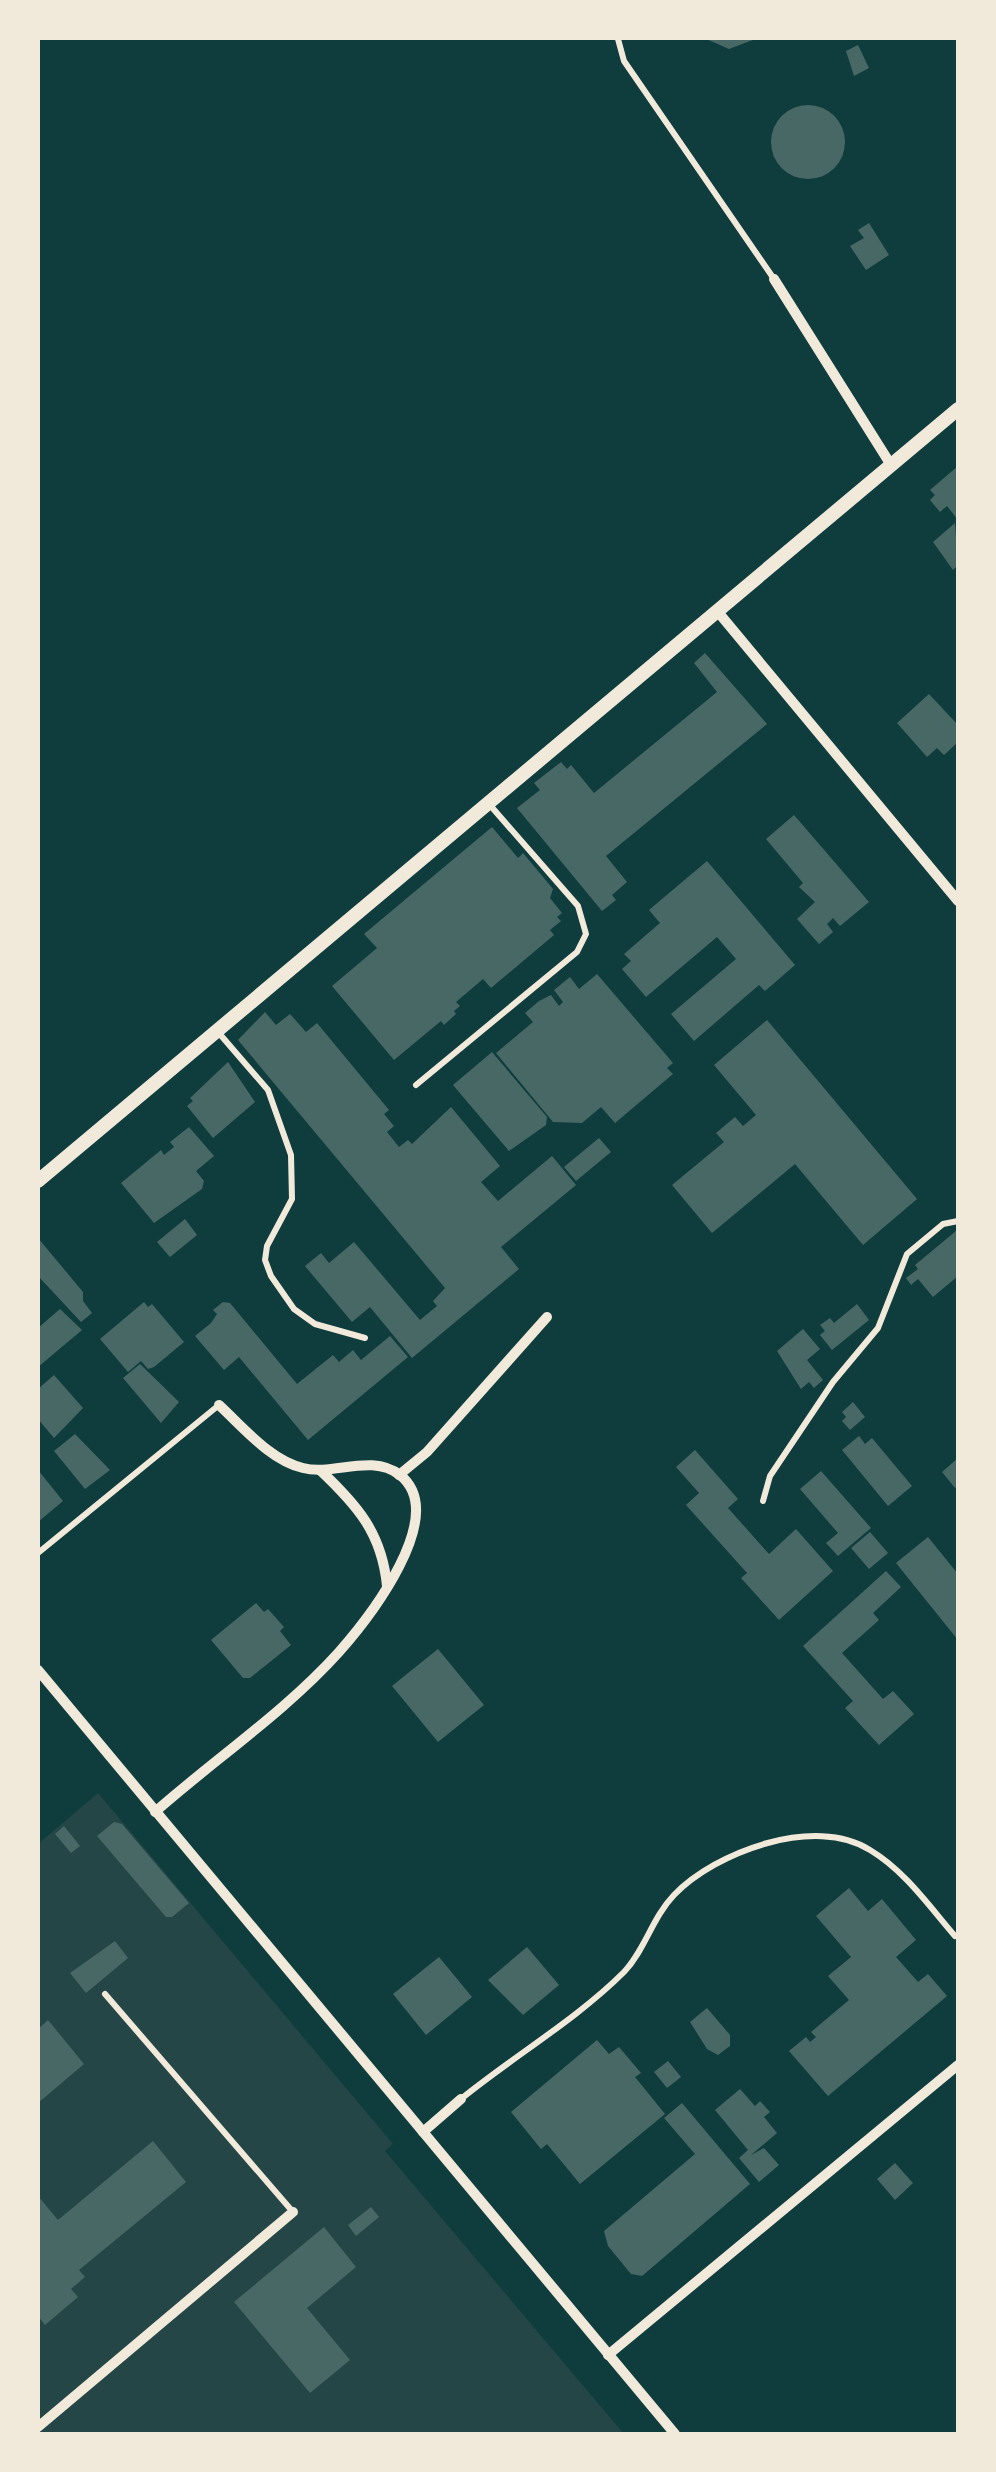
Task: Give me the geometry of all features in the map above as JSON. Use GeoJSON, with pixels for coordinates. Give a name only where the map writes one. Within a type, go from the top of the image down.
{"type":"FeatureCollection","features":[{"type":"Feature","properties":{"kind":"street"},"geometry":{"type":"LineString","coordinates":[[774,279],[892,465]]}},
{"type":"Feature","properties":{"kind":"street"},"geometry":{"type":"LineString","coordinates":[[38,1181],[958,409]]}},
{"type":"Feature","properties":{"kind":"street"},"geometry":{"type":"LineString","coordinates":[[718,612],[958,902]]}},
{"type":"Feature","properties":{"kind":"street"},"geometry":{"type":"LineString","coordinates":[[399,1475],[427,1452],[546,1317]]}},
{"type":"Feature","properties":{"kind":"street"},"geometry":{"type":"LineString","coordinates":[[155,1812],[337,1654],[387,1587],[408,1548],[416,1522],[413,1490],[399,1475],[384,1467],[320,1470],[290,1464],[267,1449],[219,1405]]}},
{"type":"Feature","properties":{"kind":"street"},"geometry":{"type":"LineString","coordinates":[[320,1470],[352,1500],[375,1532],[387,1587]]}},
{"type":"Feature","properties":{"kind":"street"},"geometry":{"type":"LineString","coordinates":[[38,1670],[674,2434]]}},
{"type":"Feature","properties":{"kind":"street"},"geometry":{"type":"LineString","coordinates":[[608,2355],[958,2065]]}},
{"type":"Feature","properties":{"kind":"street"},"geometry":{"type":"LineString","coordinates":[[423,2132],[461,2099]]}},
{"type":"Feature","properties":{"kind":"street"},"geometry":{"type":"LineString","coordinates":[[38,2427],[293,2212]]}},
{"type":"Feature","properties":{"kind":"lane"},"geometry":{"type":"LineString","coordinates":[[618,40],[624,61],[774,279]]}},
{"type":"Feature","properties":{"kind":"lane"},"geometry":{"type":"LineString","coordinates":[[416,1085],[577,952],[586,934],[578,906],[488,803]]}},
{"type":"Feature","properties":{"kind":"lane"},"geometry":{"type":"LineString","coordinates":[[218,1031],[268,1090],[291,1155],[292,1199],[266,1246],[265,1260],[271,1276],[287,1301],[315,1324],[365,1338]]}},
{"type":"Feature","properties":{"kind":"lane"},"geometry":{"type":"LineString","coordinates":[[763,1501],[770,1476],[834,1382],[878,1328],[907,1254],[943,1224],[958,1220]]}},
{"type":"Feature","properties":{"kind":"lane"},"geometry":{"type":"LineString","coordinates":[[38,1553],[219,1405]]}},
{"type":"Feature","properties":{"kind":"lane"},"geometry":{"type":"LineString","coordinates":[[461,2099],[622,1974],[656,1916],[691,1878],[744,1850],[777,1840],[846,1838],[897,1868],[955,1936]]}},
{"type":"Feature","properties":{"kind":"lane"},"geometry":{"type":"LineString","coordinates":[[105,1994],[293,2212]]}},
{"type":"Feature","properties":{"kind":"shaded area"},"geometry":{"type":"Polygon","coordinates":[[[98,1793],[393,2144],[385,2151],[624,2434],[38,2434],[38,1844],[98,1793]]]}},
{"type":"Feature","properties":{"kind":"building"},"geometry":{"type":"Polygon","coordinates":[[[704,38],[758,38],[729,49],[704,38]]]}},
{"type":"Feature","properties":{"kind":"building"},"geometry":{"type":"Polygon","coordinates":[[[858,45],[869,68],[854,76],[846,51],[858,45]]]}},
{"type":"Feature","properties":{"kind":"building"},"geometry":{"type":"Polygon","coordinates":[[[808,105],[834,116],[845,142],[834,168],[808,179],[782,168],[771,142],[782,116],[808,105]]]}},
{"type":"Feature","properties":{"kind":"building"},"geometry":{"type":"Polygon","coordinates":[[[869,223],[889,255],[866,270],[850,246],[864,238],[858,230],[869,223]]]}},
{"type":"Feature","properties":{"kind":"building"},"geometry":{"type":"Polygon","coordinates":[[[958,466],[958,520],[947,506],[940,512],[930,500],[935,495],[930,490],[958,466]]]}},
{"type":"Feature","properties":{"kind":"building"},"geometry":{"type":"Polygon","coordinates":[[[955,523],[958,565],[953,570],[933,542],[955,523]]]}},
{"type":"Feature","properties":{"kind":"building"},"geometry":{"type":"Polygon","coordinates":[[[705,653],[767,724],[606,856],[627,882],[612,895],[616,900],[602,911],[517,808],[540,790],[534,783],[561,762],[567,769],[571,765],[594,793],[717,692],[694,663],[705,653]]]}},
{"type":"Feature","properties":{"kind":"building"},"geometry":{"type":"Polygon","coordinates":[[[929,694],[958,725],[958,742],[944,755],[937,748],[927,757],[897,723],[929,694]]]}},
{"type":"Feature","properties":{"kind":"building"},"geometry":{"type":"Polygon","coordinates":[[[794,815],[869,902],[840,926],[833,918],[827,924],[833,932],[819,944],[797,919],[815,902],[799,887],[803,883],[766,839],[794,815]]]}},
{"type":"Feature","properties":{"kind":"building"},"geometry":{"type":"Polygon","coordinates":[[[492,827],[518,858],[523,853],[553,889],[550,898],[562,913],[557,917],[561,921],[550,930],[554,935],[491,988],[483,979],[456,1002],[460,1006],[454,1011],[456,1014],[444,1025],[441,1021],[394,1060],[332,986],[377,948],[364,934],[492,827]]]}},
{"type":"Feature","properties":{"kind":"building"},"geometry":{"type":"Polygon","coordinates":[[[707,861],[795,965],[765,991],[759,985],[694,1041],[671,1014],[736,959],[717,937],[646,997],[622,969],[631,961],[624,954],[660,923],[649,910],[707,861]]]}},
{"type":"Feature","properties":{"kind":"building"},"geometry":{"type":"Polygon","coordinates":[[[597,974],[673,1063],[667,1068],[673,1074],[615,1123],[601,1107],[582,1123],[553,1122],[496,1053],[533,1022],[525,1013],[539,1001],[551,995],[559,1006],[563,1002],[554,990],[570,977],[579,989],[597,974]]]}},
{"type":"Feature","properties":{"kind":"building"},"geometry":{"type":"Polygon","coordinates":[[[265,1012],[276,1025],[290,1014],[306,1032],[317,1023],[389,1110],[384,1114],[394,1126],[387,1132],[399,1147],[408,1140],[412,1144],[451,1107],[500,1166],[481,1182],[498,1201],[552,1156],[576,1185],[501,1247],[519,1269],[412,1358],[370,1307],[352,1322],[305,1266],[321,1253],[329,1263],[354,1242],[420,1320],[437,1306],[433,1301],[445,1288],[238,1040],[265,1012]]]}},
{"type":"Feature","properties":{"kind":"building"},"geometry":{"type":"Polygon","coordinates":[[[767,1020],[917,1199],[863,1245],[795,1164],[712,1233],[672,1185],[724,1142],[716,1133],[735,1117],[743,1126],[756,1115],[714,1065],[767,1020]]]}},
{"type":"Feature","properties":{"kind":"building"},"geometry":{"type":"Polygon","coordinates":[[[492,1052],[547,1117],[546,1125],[509,1151],[453,1085],[492,1052]]]}},
{"type":"Feature","properties":{"kind":"building"},"geometry":{"type":"Polygon","coordinates":[[[228,1062],[255,1102],[213,1138],[187,1106],[193,1101],[190,1098],[228,1062]]]}},
{"type":"Feature","properties":{"kind":"building"},"geometry":{"type":"Polygon","coordinates":[[[189,1127],[214,1156],[196,1171],[204,1181],[202,1189],[154,1223],[121,1183],[161,1150],[164,1155],[174,1147],[170,1142],[189,1127]]]}},
{"type":"Feature","properties":{"kind":"building"},"geometry":{"type":"Polygon","coordinates":[[[599,1138],[611,1152],[576,1181],[564,1167],[599,1138]]]}},
{"type":"Feature","properties":{"kind":"building"},"geometry":{"type":"Polygon","coordinates":[[[185,1219],[197,1235],[170,1257],[157,1242],[185,1219]]]}},
{"type":"Feature","properties":{"kind":"building"},"geometry":{"type":"Polygon","coordinates":[[[956,1231],[958,1276],[933,1297],[918,1279],[911,1285],[906,1278],[918,1269],[915,1265],[956,1231]]]}},
{"type":"Feature","properties":{"kind":"building"},"geometry":{"type":"Polygon","coordinates":[[[38,1238],[83,1292],[83,1301],[92,1313],[81,1322],[38,1276],[38,1238]]]}},
{"type":"Feature","properties":{"kind":"building"},"geometry":{"type":"Polygon","coordinates":[[[144,1302],[148,1307],[152,1304],[184,1342],[154,1367],[148,1369],[141,1361],[128,1372],[100,1339],[144,1302]]]}},
{"type":"Feature","properties":{"kind":"building"},"geometry":{"type":"Polygon","coordinates":[[[223,1302],[230,1303],[297,1384],[333,1355],[339,1362],[353,1350],[361,1360],[390,1336],[408,1357],[308,1440],[239,1357],[224,1370],[195,1336],[211,1323],[217,1314],[213,1310],[223,1302]]]}},
{"type":"Feature","properties":{"kind":"building"},"geometry":{"type":"Polygon","coordinates":[[[857,1304],[869,1320],[832,1350],[820,1335],[825,1331],[820,1325],[830,1318],[834,1323],[857,1304]]]}},
{"type":"Feature","properties":{"kind":"building"},"geometry":{"type":"Polygon","coordinates":[[[60,1309],[82,1330],[38,1367],[38,1328],[60,1309]]]}},
{"type":"Feature","properties":{"kind":"building"},"geometry":{"type":"Polygon","coordinates":[[[803,1329],[820,1349],[807,1360],[823,1380],[814,1388],[809,1382],[801,1389],[777,1351],[803,1329]]]}},
{"type":"Feature","properties":{"kind":"building"},"geometry":{"type":"Polygon","coordinates":[[[140,1364],[179,1402],[161,1423],[123,1378],[140,1364]]]}},
{"type":"Feature","properties":{"kind":"building"},"geometry":{"type":"Polygon","coordinates":[[[54,1375],[83,1408],[54,1438],[38,1419],[38,1389],[54,1375]]]}},
{"type":"Feature","properties":{"kind":"building"},"geometry":{"type":"Polygon","coordinates":[[[853,1402],[865,1417],[850,1430],[842,1421],[846,1417],[842,1412],[853,1402]]]}},
{"type":"Feature","properties":{"kind":"building"},"geometry":{"type":"Polygon","coordinates":[[[75,1434],[110,1470],[85,1489],[54,1451],[75,1434]]]}},
{"type":"Feature","properties":{"kind":"building"},"geometry":{"type":"Polygon","coordinates":[[[859,1436],[865,1444],[872,1438],[912,1486],[888,1506],[842,1450],[859,1436]]]}},
{"type":"Feature","properties":{"kind":"building"},"geometry":{"type":"Polygon","coordinates":[[[695,1450],[738,1499],[728,1508],[769,1554],[796,1529],[833,1571],[779,1620],[741,1578],[747,1573],[686,1505],[699,1493],[676,1467],[695,1450]]]}},
{"type":"Feature","properties":{"kind":"building"},"geometry":{"type":"Polygon","coordinates":[[[958,1458],[958,1486],[955,1488],[942,1472],[958,1458]]]}},
{"type":"Feature","properties":{"kind":"building"},"geometry":{"type":"Polygon","coordinates":[[[38,1470],[63,1501],[38,1522],[38,1470]]]}},
{"type":"Feature","properties":{"kind":"building"},"geometry":{"type":"Polygon","coordinates":[[[821,1471],[871,1528],[838,1556],[826,1543],[838,1533],[800,1489],[821,1471]]]}},
{"type":"Feature","properties":{"kind":"building"},"geometry":{"type":"Polygon","coordinates":[[[870,1532],[888,1553],[869,1569],[851,1548],[870,1532]]]}},
{"type":"Feature","properties":{"kind":"building"},"geometry":{"type":"Polygon","coordinates":[[[928,1537],[958,1574],[958,1640],[896,1563],[928,1537]]]}},
{"type":"Feature","properties":{"kind":"building"},"geometry":{"type":"Polygon","coordinates":[[[886,1571],[901,1587],[873,1613],[879,1620],[842,1653],[883,1699],[893,1691],[914,1714],[879,1745],[845,1708],[853,1701],[803,1646],[886,1571]]]}},
{"type":"Feature","properties":{"kind":"building"},"geometry":{"type":"Polygon","coordinates":[[[256,1603],[264,1612],[268,1609],[284,1627],[280,1631],[291,1645],[250,1678],[243,1678],[211,1640],[256,1603]]]}},
{"type":"Feature","properties":{"kind":"building"},"geometry":{"type":"Polygon","coordinates":[[[438,1649],[484,1705],[438,1742],[392,1686],[438,1649]]]}},
{"type":"Feature","properties":{"kind":"building"},"geometry":{"type":"Polygon","coordinates":[[[114,1822],[122,1824],[189,1903],[172,1917],[166,1917],[97,1836],[114,1822]]]}},
{"type":"Feature","properties":{"kind":"building"},"geometry":{"type":"Polygon","coordinates":[[[64,1826],[80,1846],[71,1853],[55,1834],[64,1826]]]}},
{"type":"Feature","properties":{"kind":"building"},"geometry":{"type":"Polygon","coordinates":[[[849,1888],[868,1911],[882,1899],[916,1940],[896,1957],[918,1982],[928,1974],[947,1996],[828,2096],[789,2051],[806,2037],[810,2042],[816,2037],[811,2032],[849,2000],[828,1976],[851,1957],[816,1916],[849,1888]]]}},
{"type":"Feature","properties":{"kind":"building"},"geometry":{"type":"Polygon","coordinates":[[[115,1941],[128,1958],[86,1993],[70,1973],[115,1941]]]}},
{"type":"Feature","properties":{"kind":"building"},"geometry":{"type":"Polygon","coordinates":[[[527,1947],[559,1985],[523,2015],[488,1980],[527,1947]]]}},
{"type":"Feature","properties":{"kind":"building"},"geometry":{"type":"Polygon","coordinates":[[[439,1957],[472,1997],[426,2035],[393,1994],[439,1957]]]}},
{"type":"Feature","properties":{"kind":"building"},"geometry":{"type":"Polygon","coordinates":[[[707,2008],[730,2035],[730,2046],[718,2055],[707,2049],[690,2022],[707,2008]]]}},
{"type":"Feature","properties":{"kind":"building"},"geometry":{"type":"Polygon","coordinates":[[[48,2020],[84,2064],[38,2103],[38,2029],[48,2020]]]}},
{"type":"Feature","properties":{"kind":"building"},"geometry":{"type":"Polygon","coordinates":[[[597,2040],[609,2054],[619,2047],[641,2073],[635,2077],[665,2114],[580,2184],[547,2144],[541,2149],[511,2112],[597,2040]]]}},
{"type":"Feature","properties":{"kind":"building"},"geometry":{"type":"Polygon","coordinates":[[[668,2061],[681,2077],[667,2088],[654,2072],[668,2061]]]}},
{"type":"Feature","properties":{"kind":"building"},"geometry":{"type":"Polygon","coordinates":[[[740,2089],[755,2106],[760,2101],[770,2112],[764,2117],[777,2133],[751,2155],[764,2148],[779,2165],[759,2182],[739,2158],[748,2150],[715,2110],[740,2089]]]}},
{"type":"Feature","properties":{"kind":"building"},"geometry":{"type":"Polygon","coordinates":[[[682,2103],[750,2184],[642,2276],[631,2274],[608,2246],[604,2231],[695,2154],[664,2118],[682,2103]]]}},
{"type":"Feature","properties":{"kind":"building"},"geometry":{"type":"Polygon","coordinates":[[[153,2141],[186,2182],[79,2270],[85,2277],[71,2289],[78,2297],[45,2325],[38,2316],[38,2196],[58,2220],[153,2141]]]}},
{"type":"Feature","properties":{"kind":"building"},"geometry":{"type":"Polygon","coordinates":[[[895,2163],[913,2183],[895,2200],[877,2179],[895,2163]]]}},
{"type":"Feature","properties":{"kind":"building"},"geometry":{"type":"Polygon","coordinates":[[[371,2207],[379,2217],[356,2236],[348,2225],[371,2207]]]}},
{"type":"Feature","properties":{"kind":"building"},"geometry":{"type":"Polygon","coordinates":[[[324,2227],[356,2267],[307,2308],[350,2360],[310,2393],[234,2302],[324,2227]]]}}]}
